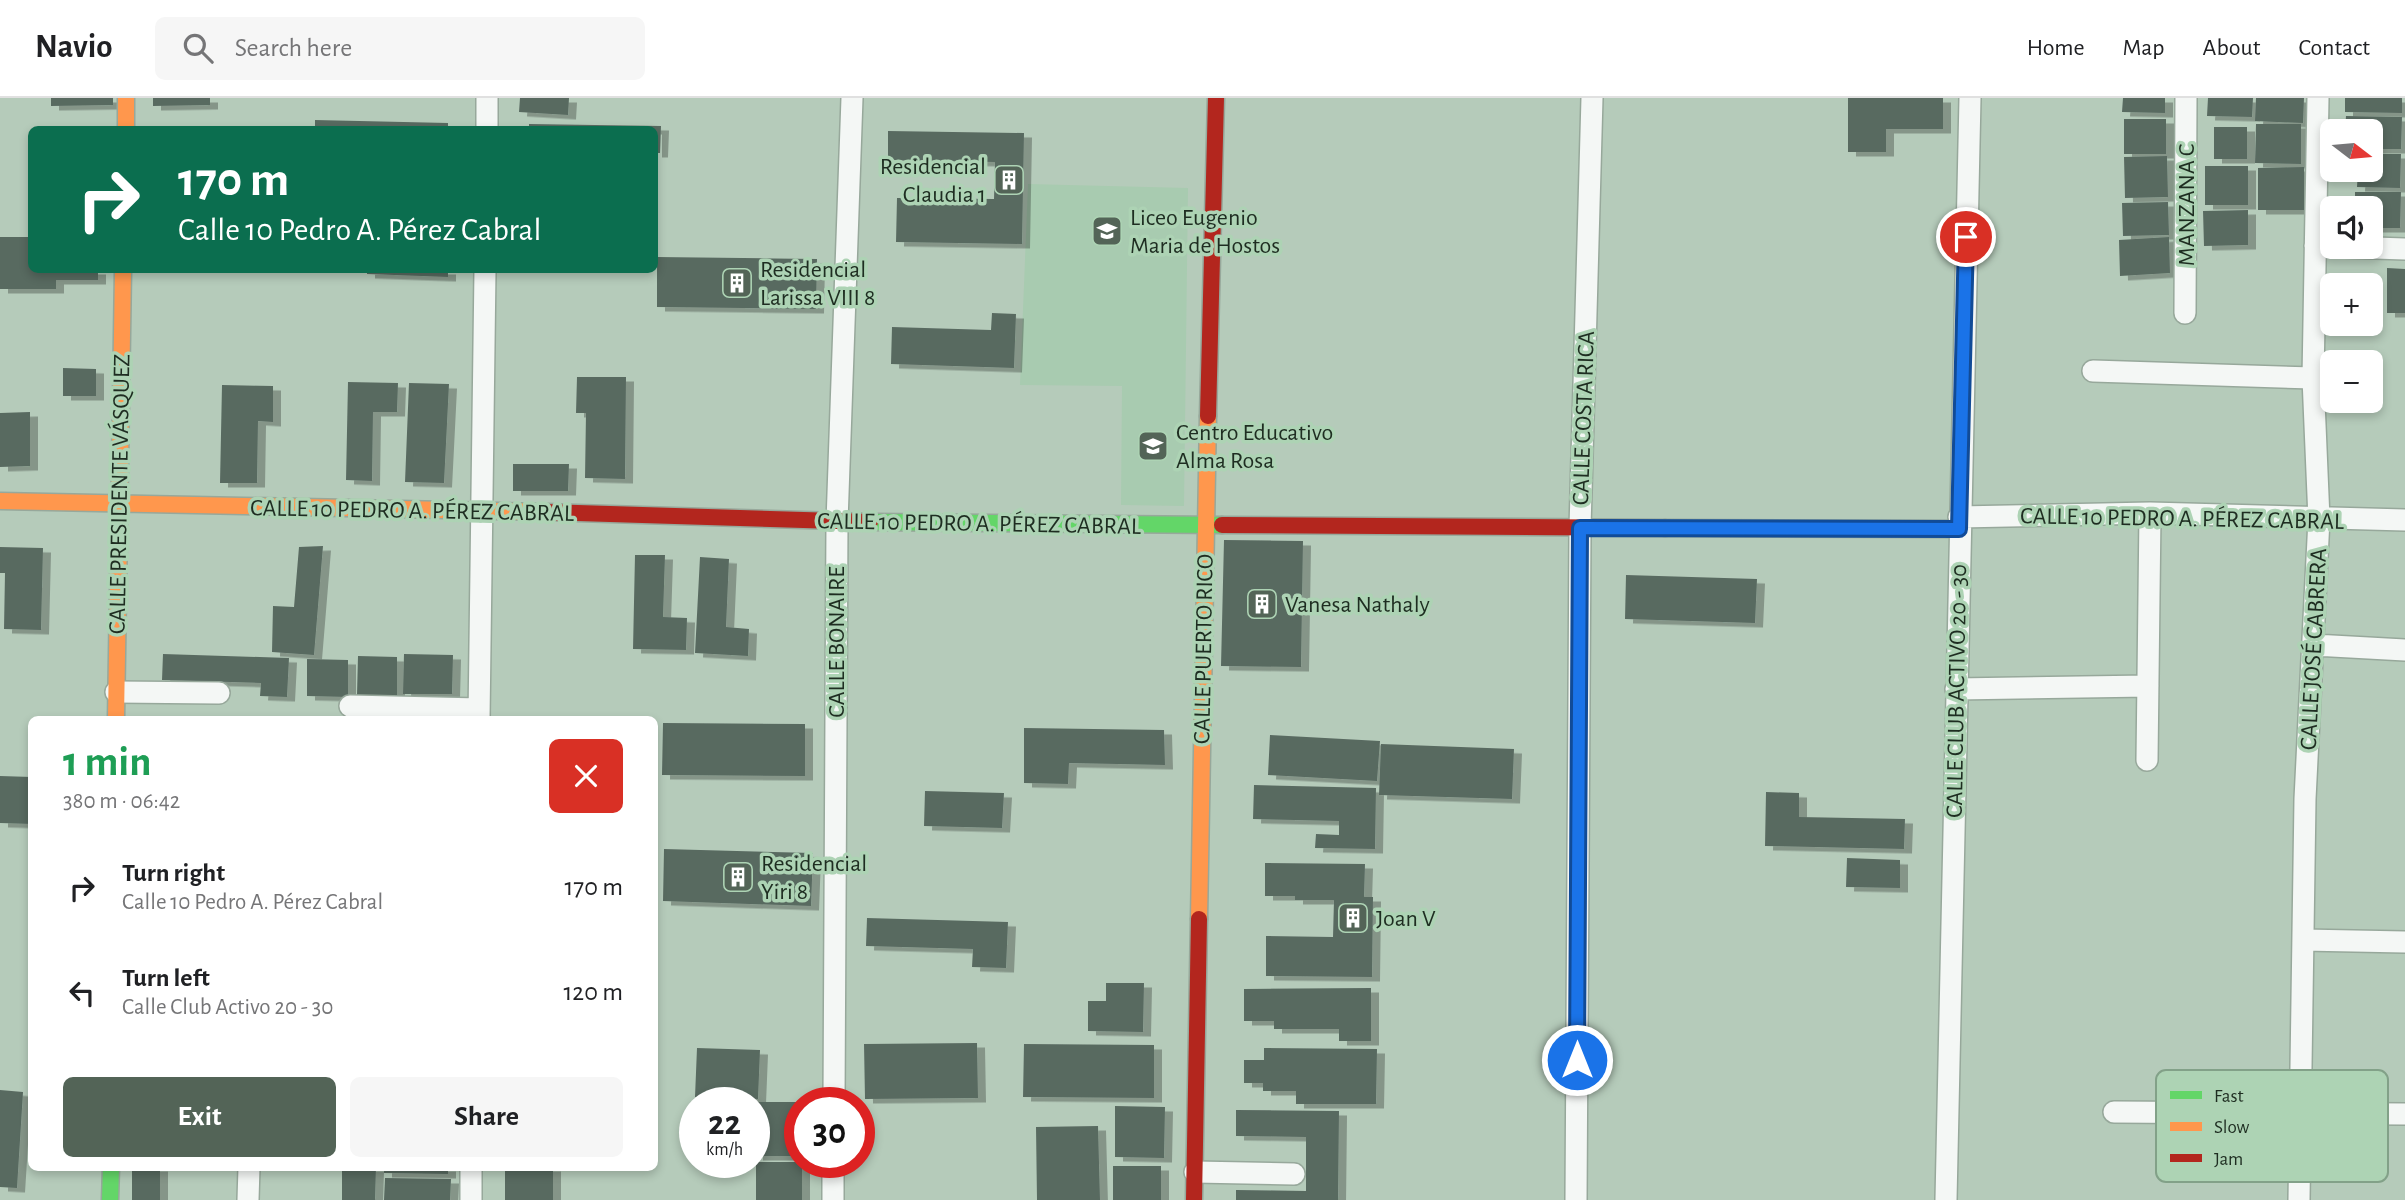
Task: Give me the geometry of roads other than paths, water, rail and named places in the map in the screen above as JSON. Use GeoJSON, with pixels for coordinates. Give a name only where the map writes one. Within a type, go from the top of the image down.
{"type":"FeatureCollection","features":[{"type":"Feature","properties":{"kind":"street"},"geometry":{"type":"LineString","coordinates":[[126,126],[127,98]]}},
{"type":"Feature","properties":{"kind":"street"},"geometry":{"type":"LineString","coordinates":[[487,98],[487,126]]}},
{"type":"Feature","properties":{"kind":"street","name":"CALLE BONAIRE"},"geometry":{"type":"LineString","coordinates":[[834,1087],[837,522],[852,98]]}},
{"type":"Feature","properties":{"kind":"street","name":"CALLE PUERTO RICO"},"geometry":{"type":"LineString","coordinates":[[1194,1200],[1205,525],[1216,98]]}},
{"type":"Feature","properties":{"kind":"street","name":"CALLE COSTA RICA"},"geometry":{"type":"LineString","coordinates":[[1576,1200],[1580,528],[1592,98]]}},
{"type":"Feature","properties":{"kind":"street","name":"CALLE CLUB ACTIVO 20 - 30"},"geometry":{"type":"LineString","coordinates":[[1946,1200],[1970,98]]}},
{"type":"Feature","properties":{"kind":"street","name":"MANZANA C"},"geometry":{"type":"LineString","coordinates":[[2185,313],[2186,98]]}},
{"type":"Feature","properties":{"kind":"street","name":"CALLE JOSÉ CABRERA"},"geometry":{"type":"LineString","coordinates":[[2301,1070],[2305,799],[2319,519],[2312,378],[2318,98]]}},
{"type":"Feature","properties":{"kind":"street"},"geometry":{"type":"LineString","coordinates":[[2315,246],[2405,249]]}},
{"type":"Feature","properties":{"kind":"street","name":"CALLE PRESIDENTE VÁSQUEZ"},"geometry":{"type":"LineString","coordinates":[[116,716],[123,273]]}},
{"type":"Feature","properties":{"kind":"street"},"geometry":{"type":"LineString","coordinates":[[350,706],[479,714],[485,273]]}},
{"type":"Feature","properties":{"kind":"street"},"geometry":{"type":"LineString","coordinates":[[2093,371],[2312,378]]}},
{"type":"Feature","properties":{"kind":"street","name":"CALLE 10 PEDRO A. PÉREZ CABRAL"},"geometry":{"type":"LineString","coordinates":[[0,501],[483,510],[837,522],[1580,528],[1959,523],[2150,513],[2405,520]]}},
{"type":"Feature","properties":{"kind":"street"},"geometry":{"type":"LineString","coordinates":[[2147,760],[2150,513]]}},
{"type":"Feature","properties":{"kind":"street"},"geometry":{"type":"LineString","coordinates":[[2314,645],[2405,650]]}},
{"type":"Feature","properties":{"kind":"street"},"geometry":{"type":"LineString","coordinates":[[1956,689],[2148,686]]}},
{"type":"Feature","properties":{"kind":"street"},"geometry":{"type":"LineString","coordinates":[[116,691],[219,693]]}},
{"type":"Feature","properties":{"kind":"street"},"geometry":{"type":"LineString","coordinates":[[2303,940],[2405,942]]}},
{"type":"Feature","properties":{"kind":"street"},"geometry":{"type":"LineString","coordinates":[[2114,1112],[2156,1112]]}},
{"type":"Feature","properties":{"kind":"street"},"geometry":{"type":"LineString","coordinates":[[110,1200],[111,1171]]}},
{"type":"Feature","properties":{"kind":"street"},"geometry":{"type":"LineString","coordinates":[[248,1200],[249,1171]]}},
{"type":"Feature","properties":{"kind":"street"},"geometry":{"type":"LineString","coordinates":[[471,1171],[471,1200]]}},
{"type":"Feature","properties":{"kind":"street"},"geometry":{"type":"LineString","coordinates":[[1195,1172],[1294,1174]]}},
{"type":"Feature","properties":{"kind":"street"},"geometry":{"type":"LineString","coordinates":[[833,1178],[833,1200]]}},
{"type":"Feature","properties":{"kind":"street","name":"CALLE JOSÉ CABRERA"},"geometry":{"type":"LineString","coordinates":[[2299,1182],[2299,1200]]}},
{"type":"Feature","properties":{"kind":"place","name":"Residencial Claudia 1"},"geometry":{"type":"Point","coordinates":[1009,180]}},
{"type":"Feature","properties":{"kind":"place","name":"Liceo Eugenio Maria de Hostos"},"geometry":{"type":"Point","coordinates":[1107,231]}},
{"type":"Feature","properties":{"kind":"place","name":"Residencial Larissa VIII 8"},"geometry":{"type":"Point","coordinates":[737,283]}},
{"type":"Feature","properties":{"kind":"place","name":"Centro Educativo Alma Rosa"},"geometry":{"type":"Point","coordinates":[1153,446]}},
{"type":"Feature","properties":{"kind":"place","name":"Vanesa Nathaly"},"geometry":{"type":"Point","coordinates":[1262,604]}},
{"type":"Feature","properties":{"kind":"place","name":"Residencial Yiri 8"},"geometry":{"type":"Point","coordinates":[738,877]}},
{"type":"Feature","properties":{"kind":"place","name":"Joan V"},"geometry":{"type":"Point","coordinates":[1353,918]}}]}
